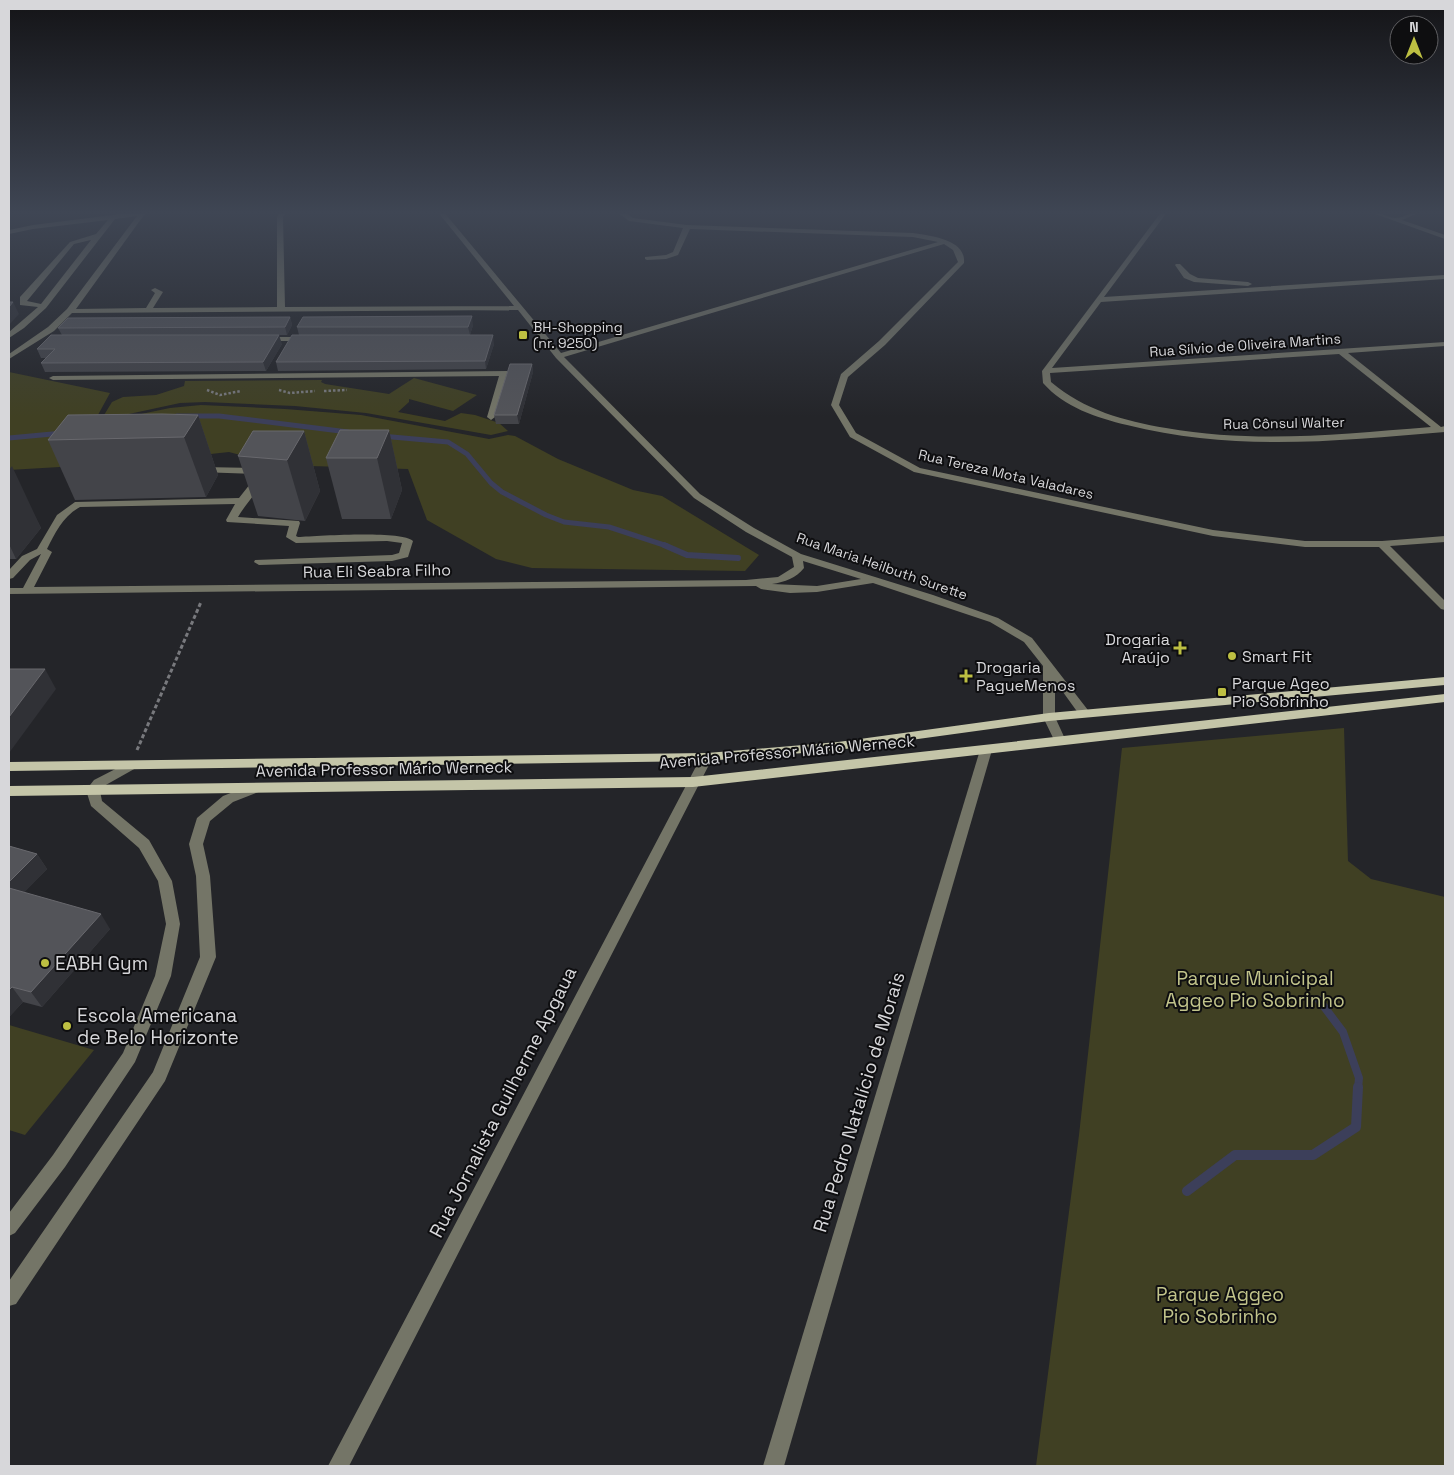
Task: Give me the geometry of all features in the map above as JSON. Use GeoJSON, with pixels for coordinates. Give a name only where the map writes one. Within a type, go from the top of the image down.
{"type":"FeatureCollection","features":[{"type":"Feature","properties":{"kind":"main road","name":"Avenida Professor Mário Werneck"},"geometry":{"type":"LineString","coordinates":[[9,767],[707,758],[838,746],[1049,717],[1445,680]]}},
{"type":"Feature","properties":{"kind":"main road","name":"Avenida Professor Mário Werneck"},"geometry":{"type":"LineString","coordinates":[[9,791],[693,782],[1445,698]]}},
{"type":"Feature","properties":{"kind":"street"},"geometry":{"type":"LineString","coordinates":[[40,280],[23,299],[23,303],[43,306]]}},
{"type":"Feature","properties":{"kind":"street"},"geometry":{"type":"LineString","coordinates":[[9,336],[22,328],[59,290],[66,280]]}},
{"type":"Feature","properties":{"kind":"street"},"geometry":{"type":"LineString","coordinates":[[9,357],[51,329],[70,311],[93,280]]}},
{"type":"Feature","properties":{"kind":"street"},"geometry":{"type":"LineString","coordinates":[[281,280],[281,310]]}},
{"type":"Feature","properties":{"kind":"street","name":"Rua Maria Heilbuth Surette"},"geometry":{"type":"LineString","coordinates":[[497,280],[559,356],[698,496],[750,530],[797,556],[874,579],[994,620],[1028,640],[1085,714]]}},
{"type":"Feature","properties":{"kind":"street"},"geometry":{"type":"LineString","coordinates":[[559,356],[818,280]]}},
{"type":"Feature","properties":{"kind":"street","name":"Rua Tereza Mota Valadares"},"geometry":{"type":"LineString","coordinates":[[944,280],[882,343],[844,376],[835,405],[853,435],[917,470],[1213,533],[1305,544],[1382,544],[1445,539]]}},
{"type":"Feature","properties":{"kind":"street"},"geometry":{"type":"LineString","coordinates":[[1046,371],[1115,280]]}},
{"type":"Feature","properties":{"kind":"street"},"geometry":{"type":"LineString","coordinates":[[1197,280],[1240,283],[1267,288]]}},
{"type":"Feature","properties":{"kind":"street"},"geometry":{"type":"LineString","coordinates":[[1100,300],[1399,280]]}},
{"type":"Feature","properties":{"kind":"street"},"geometry":{"type":"LineString","coordinates":[[148,311],[159,292],[155,290]]}},
{"type":"Feature","properties":{"kind":"street"},"geometry":{"type":"LineString","coordinates":[[70,311],[281,310],[306,312],[520,308]]}},
{"type":"Feature","properties":{"kind":"street"},"geometry":{"type":"LineString","coordinates":[[289,343],[296,331]]}},
{"type":"Feature","properties":{"kind":"street"},"geometry":{"type":"LineString","coordinates":[[253,339],[289,343],[311,339]]}},
{"type":"Feature","properties":{"kind":"street","name":"Rua Sílvio de Oliveira Martins"},"geometry":{"type":"LineString","coordinates":[[1046,371],[1445,344]]}},
{"type":"Feature","properties":{"kind":"street"},"geometry":{"type":"LineString","coordinates":[[1341,351],[1442,429]]}},
{"type":"Feature","properties":{"kind":"street","name":"Rua Cônsul Walter"},"geometry":{"type":"LineString","coordinates":[[1046,371],[1047,383],[1062,397],[1087,410],[1140,426],[1193,436],[1250,441],[1304,440],[1442,429]]}},
{"type":"Feature","properties":{"kind":"street"},"geometry":{"type":"LineString","coordinates":[[53,378],[271,373],[504,373],[491,417]]}},
{"type":"Feature","properties":{"kind":"street"},"geometry":{"type":"LineString","coordinates":[[188,470],[258,471],[261,474],[259,480],[242,501],[231,520],[295,523],[291,538],[296,540],[387,538],[408,542],[404,555],[392,558],[259,562]]}},
{"type":"Feature","properties":{"kind":"street"},"geometry":{"type":"LineString","coordinates":[[42,550],[60,518],[71,507],[78,504],[242,501]]}},
{"type":"Feature","properties":{"kind":"street"},"geometry":{"type":"LineString","coordinates":[[1382,544],[1445,607]]}},
{"type":"Feature","properties":{"kind":"street"},"geometry":{"type":"LineString","coordinates":[[9,576],[35,552],[42,550],[47,552],[30,582],[28,591]]}},
{"type":"Feature","properties":{"kind":"street","name":"Rua Eli Seabra Filho"},"geometry":{"type":"LineString","coordinates":[[9,591],[746,583],[775,581],[792,576],[799,568],[797,556]]}},
{"type":"Feature","properties":{"kind":"street","name":"Rua Eli Seabra Filho"},"geometry":{"type":"LineString","coordinates":[[746,583],[782,590],[834,589],[874,579]]}},
{"type":"Feature","properties":{"kind":"street"},"geometry":{"type":"LineString","coordinates":[[1049,665],[1049,717],[1060,741]]}},
{"type":"Feature","properties":{"kind":"street","name":"Rua Pedro Natalício de Morais"},"geometry":{"type":"LineString","coordinates":[[773,1466],[986,750]]}},
{"type":"Feature","properties":{"kind":"street","name":"Rua Jornalista Guilherme Apgaua"},"geometry":{"type":"LineString","coordinates":[[338,1466],[707,758]]}},
{"type":"Feature","properties":{"kind":"street"},"geometry":{"type":"LineString","coordinates":[[9,1227],[59,1161],[129,1057],[163,976],[173,924],[165,881],[144,844],[96,803],[93,790],[99,783],[131,765]]}},
{"type":"Feature","properties":{"kind":"street"},"geometry":{"type":"LineString","coordinates":[[9,1297],[159,1076],[208,957],[203,876],[196,844],[204,818],[228,799],[256,788]]}},
{"type":"Feature","properties":{"kind":"path"},"geometry":{"type":"LineString","coordinates":[[131,765],[207,589]]}},
{"type":"Feature","properties":{"kind":"green space"},"geometry":{"type":"Polygon","coordinates":[[[9,372],[110,393],[93,424],[170,408],[201,405],[361,415],[489,439],[508,435],[515,436],[558,459],[633,490],[662,496],[759,555],[745,571],[532,568],[496,559],[427,520],[408,469],[278,465],[229,452],[127,463],[9,470],[9,372]]]}},
{"type":"Feature","properties":{"kind":"green space"},"geometry":{"type":"Polygon","coordinates":[[[414,378],[477,395],[453,411],[409,399],[409,402],[398,412],[445,421],[461,413],[475,415],[499,423],[508,431],[491,435],[366,413],[295,406],[205,402],[180,403],[101,420],[112,402],[123,397],[156,395],[184,386],[185,381],[322,380],[321,382],[325,384],[389,394],[414,378]]]}},
{"type":"Feature","properties":{"kind":"green space"},"geometry":{"type":"Polygon","coordinates":[[[1344,728],[1348,861],[1371,879],[1445,897],[1445,1466],[1036,1466],[1079,1135],[1122,748],[1344,728]]]}},
{"type":"Feature","properties":{"kind":"green space"},"geometry":{"type":"Polygon","coordinates":[[[9,1025],[94,1050],[25,1135],[9,1130],[9,1025]]]}},
{"type":"Feature","properties":{"kind":"building"},"geometry":{"type":"Polygon","coordinates":[[[472,316],[468,327],[297,327],[303,317],[472,316]]]}},
{"type":"Feature","properties":{"kind":"building"},"geometry":{"type":"Polygon","coordinates":[[[290,317],[285,327],[58,328],[68,318],[290,317]]]}},
{"type":"Feature","properties":{"kind":"building"},"geometry":{"type":"Polygon","coordinates":[[[51,335],[279,335],[263,362],[41,363],[55,349],[37,349],[51,335]]]}},
{"type":"Feature","properties":{"kind":"building"},"geometry":{"type":"Polygon","coordinates":[[[292,335],[493,335],[485,361],[276,362],[292,335]]]}},
{"type":"Feature","properties":{"kind":"building"},"geometry":{"type":"Polygon","coordinates":[[[510,364],[532,364],[517,415],[494,415],[510,364]]]}},
{"type":"Feature","properties":{"kind":"building"},"geometry":{"type":"Polygon","coordinates":[[[68,415],[198,415],[184,437],[48,440],[68,415]]]}},
{"type":"Feature","properties":{"kind":"building"},"geometry":{"type":"Polygon","coordinates":[[[340,430],[389,430],[377,458],[326,458],[340,430]]]}},
{"type":"Feature","properties":{"kind":"building"},"geometry":{"type":"Polygon","coordinates":[[[253,431],[304,431],[287,460],[238,456],[253,431]]]}},
{"type":"Feature","properties":{"kind":"building"},"geometry":{"type":"Polygon","coordinates":[[[9,669],[45,669],[9,717],[9,669]]]}},
{"type":"Feature","properties":{"kind":"building"},"geometry":{"type":"Polygon","coordinates":[[[9,846],[37,854],[9,882],[9,846]]]}},
{"type":"Feature","properties":{"kind":"building","name":"EABH Gym"},"geometry":{"type":"Polygon","coordinates":[[[9,888],[101,914],[31,992],[12,987],[9,990],[9,888]]]}},
{"type":"Feature","properties":{"kind":"waterway"},"geometry":{"type":"LineString","coordinates":[[177,416],[219,416],[348,432]]}},
{"type":"Feature","properties":{"kind":"waterway"},"geometry":{"type":"LineString","coordinates":[[9,438],[63,433]]}},
{"type":"Feature","properties":{"kind":"waterway"},"geometry":{"type":"LineString","coordinates":[[381,436],[448,442],[467,454],[491,483],[502,492],[546,515],[564,522],[609,527],[664,545]]}},
{"type":"Feature","properties":{"kind":"waterway"},"geometry":{"type":"LineString","coordinates":[[664,545],[687,555],[738,558]]}},
{"type":"Feature","properties":{"kind":"waterway"},"geometry":{"type":"LineString","coordinates":[[1319,1000],[1343,1032],[1359,1078],[1358,1089]]}},
{"type":"Feature","properties":{"kind":"waterway"},"geometry":{"type":"LineString","coordinates":[[1187,1191],[1235,1155],[1313,1155],[1356,1127],[1358,1087]]}},
{"type":"Feature","properties":{"kind":"place","name":"BH-Shopping (nr. 9250)"},"geometry":{"type":"Point","coordinates":[523,335]}},
{"type":"Feature","properties":{"kind":"place","name":"Drogaria Araújo"},"geometry":{"type":"Point","coordinates":[1180,648]}},
{"type":"Feature","properties":{"kind":"place","name":"Smart Fit"},"geometry":{"type":"Point","coordinates":[1232,656]}},
{"type":"Feature","properties":{"kind":"place","name":"Drogaria PagueMenos"},"geometry":{"type":"Point","coordinates":[966,676]}},
{"type":"Feature","properties":{"kind":"place","name":"Parque Ageo Pio Sobrinho"},"geometry":{"type":"Point","coordinates":[1222,692]}},
{"type":"Feature","properties":{"kind":"place","name":"EABH Gym"},"geometry":{"type":"Point","coordinates":[45,963]}},
{"type":"Feature","properties":{"kind":"place","name":"Escola Americana de Belo Horizonte"},"geometry":{"type":"Point","coordinates":[67,1026]}},
{"type":"Feature","properties":{"kind":"park label","name":"Parque Municipal Aggeo Pio Sobrinho"},"geometry":{"type":"Point","coordinates":[1255,989]}},
{"type":"Feature","properties":{"kind":"park label","name":"Parque Aggeo Pio Sobrinho"},"geometry":{"type":"Point","coordinates":[1220,1305]}}]}
